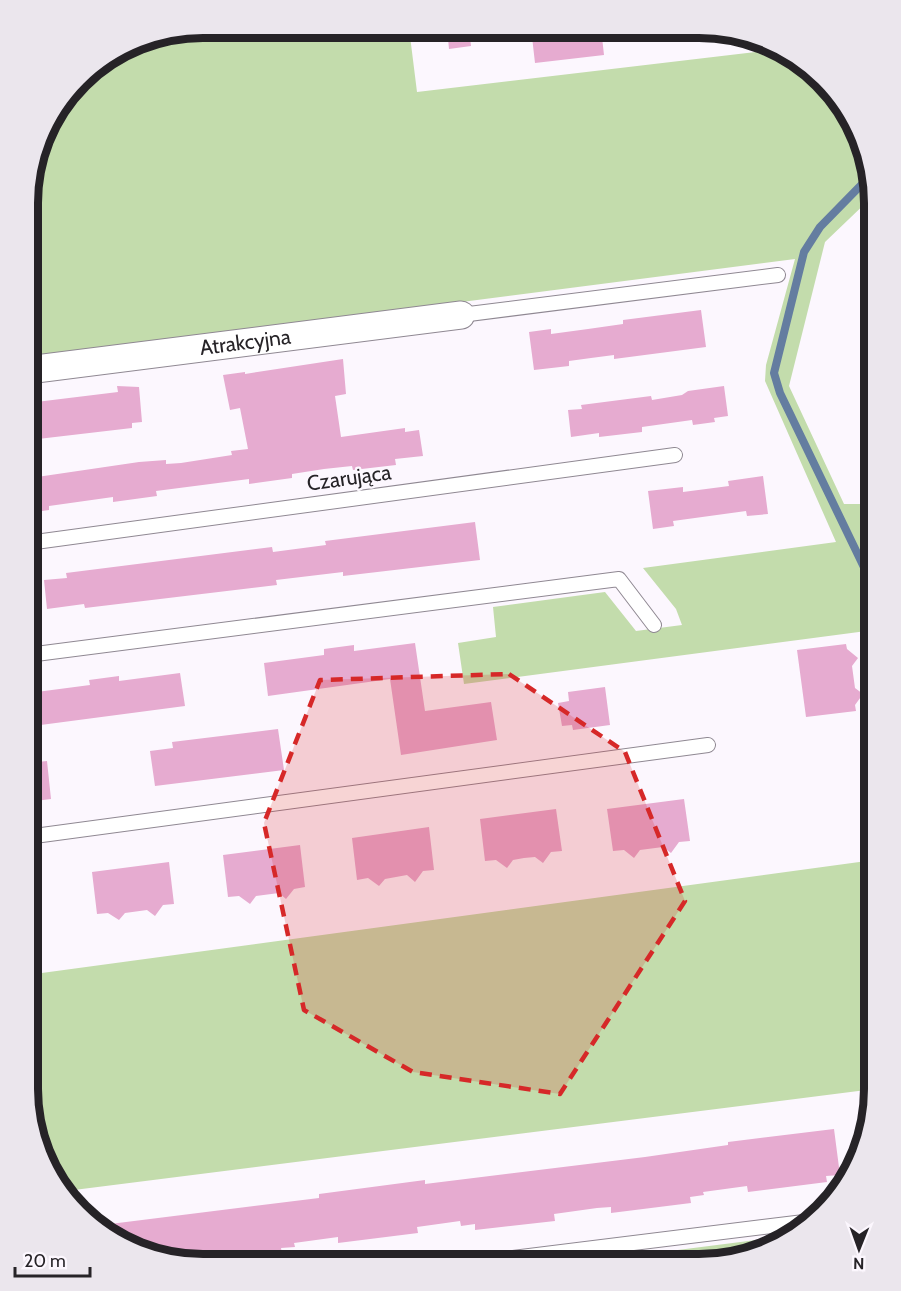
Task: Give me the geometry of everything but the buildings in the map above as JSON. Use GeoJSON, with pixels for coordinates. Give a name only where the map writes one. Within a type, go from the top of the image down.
{"type":"FeatureCollection","features":[{"type":"Feature","properties":{"kind":"street","name":"Atrakcyjna"},"geometry":{"type":"LineString","coordinates":[[38,369],[461,315]]}},
{"type":"Feature","properties":{"kind":"lane"},"geometry":{"type":"LineString","coordinates":[[461,315],[778,275]]}},
{"type":"Feature","properties":{"kind":"lane","name":"Czarująca"},"geometry":{"type":"LineString","coordinates":[[38,542],[675,455]]}},
{"type":"Feature","properties":{"kind":"lane"},"geometry":{"type":"LineString","coordinates":[[38,654],[619,579],[654,625]]}},
{"type":"Feature","properties":{"kind":"lane"},"geometry":{"type":"LineString","coordinates":[[38,836],[708,745]]}},
{"type":"Feature","properties":{"kind":"lane"},"geometry":{"type":"LineString","coordinates":[[544,1254],[794,1223]]}},
{"type":"Feature","properties":{"kind":"highlighted area"},"geometry":{"type":"Polygon","coordinates":[[[509,674],[625,752],[685,901],[560,1094],[413,1072],[304,1010],[264,823],[320,680],[509,674]]]}},
{"type":"Feature","properties":{"kind":"green space"},"geometry":{"type":"Polygon","coordinates":[[[203,38],[410,38],[417,92],[764,51],[790,65],[807,78],[836,111],[846,130],[858,160],[864,205],[825,242],[789,386],[844,504],[864,504],[864,631],[464,684],[458,643],[496,637],[493,607],[605,592],[636,631],[682,625],[676,609],[643,568],[836,542],[765,381],[766,365],[795,259],[38,357],[38,203],[39,181],[46,150],[65,111],[94,78],[120,60],[150,46],[181,39],[203,38]]]}},
{"type":"Feature","properties":{"kind":"green space"},"geometry":{"type":"Polygon","coordinates":[[[863,861],[863,1090],[73,1190],[55,1161],[46,1141],[41,1121],[38,1099],[38,974],[863,861]]]}},
{"type":"Feature","properties":{"kind":"green space"},"geometry":{"type":"Polygon","coordinates":[[[765,1239],[741,1248],[720,1252],[646,1254],[765,1239]]]}},
{"type":"Feature","properties":{"kind":"waterway"},"geometry":{"type":"LineString","coordinates":[[862,184],[820,227],[804,252],[774,373],[780,393],[864,566]]}}]}
